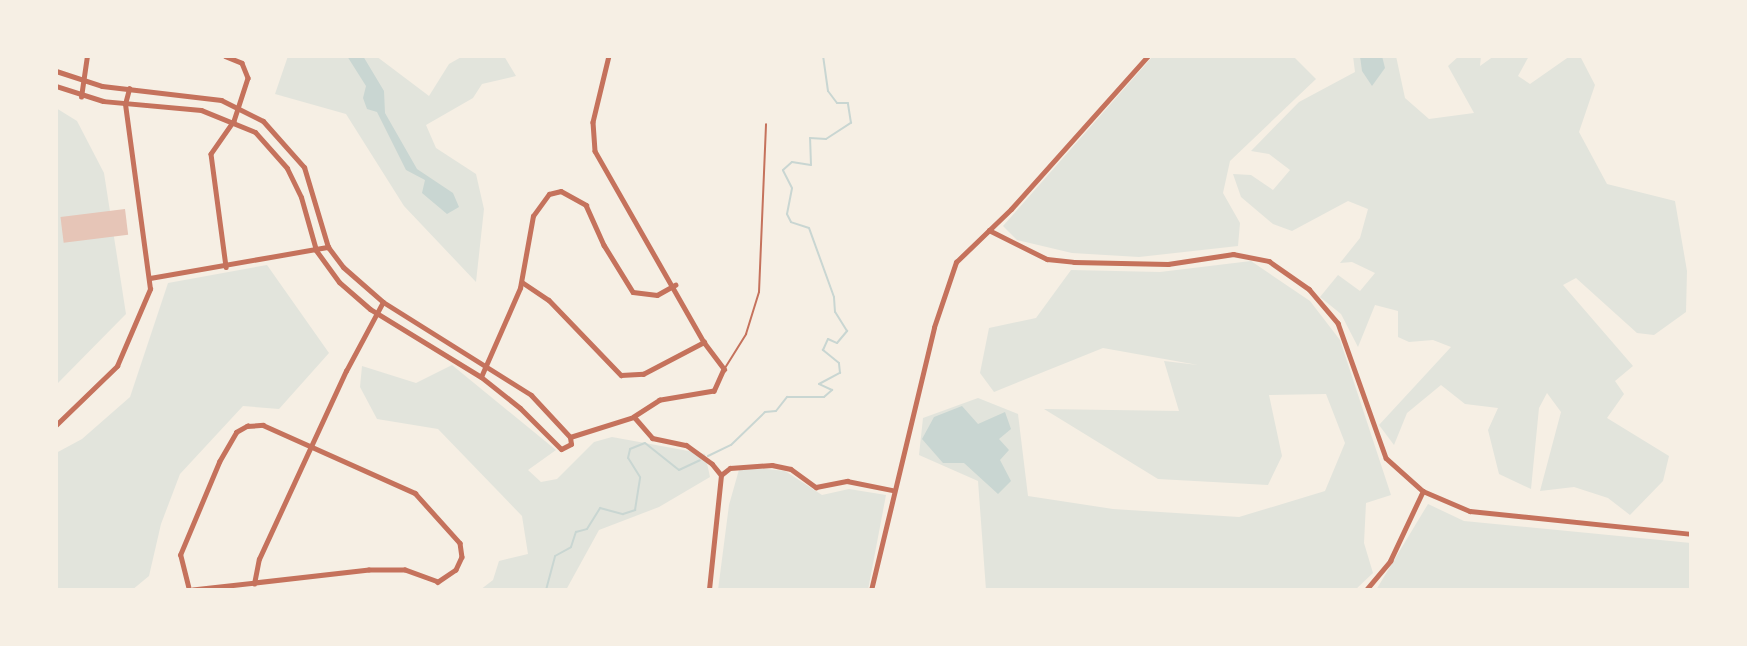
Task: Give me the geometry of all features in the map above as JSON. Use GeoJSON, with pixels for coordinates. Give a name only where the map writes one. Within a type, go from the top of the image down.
{"type":"FeatureCollection","features":[{"type":"Feature","properties":{"kind":"street"},"geometry":{"type":"LineString","coordinates":[[81,97],[87,56]]}},
{"type":"Feature","properties":{"kind":"street"},"geometry":{"type":"LineString","coordinates":[[225,56],[242,63],[248,78],[234,121],[211,154],[226,267]]}},
{"type":"Feature","properties":{"kind":"street"},"geometry":{"type":"LineString","coordinates":[[570,437],[634,417],[660,400],[708,394],[723,379],[724,369],[704,342],[675,285],[593,146],[593,122],[609,56]]}},
{"type":"Feature","properties":{"kind":"street"},"geometry":{"type":"LineString","coordinates":[[871,590],[892,490],[950,277],[966,248],[1011,209],[1148,56]]}},
{"type":"Feature","properties":{"kind":"street"},"geometry":{"type":"LineString","coordinates":[[56,71],[82,82],[201,95],[239,107],[263,121],[296,155],[311,183],[328,247],[351,275],[383,302],[531,396],[570,437],[571,444],[561,449],[481,377],[377,313],[339,282],[316,250],[301,197],[287,168],[255,132],[234,121],[201,110],[125,104],[81,97],[56,86]]}},
{"type":"Feature","properties":{"kind":"street"},"geometry":{"type":"LineString","coordinates":[[56,425],[117,366],[146,301],[150,278],[125,104],[129,89]]}},
{"type":"Feature","properties":{"kind":"street"},"geometry":{"type":"LineString","coordinates":[[481,377],[522,282],[537,204],[561,191],[573,195],[594,215],[604,245],[634,292],[657,295],[675,285]]}},
{"type":"Feature","properties":{"kind":"street"},"geometry":{"type":"LineString","coordinates":[[987,229],[1047,259],[1168,264],[1233,254],[1269,261],[1309,289],[1338,323],[1386,458],[1423,491],[1470,512],[1691,534]]}},
{"type":"Feature","properties":{"kind":"street"},"geometry":{"type":"LineString","coordinates":[[150,278],[226,267],[328,247]]}},
{"type":"Feature","properties":{"kind":"street"},"geometry":{"type":"LineString","coordinates":[[522,282],[549,300],[621,375],[643,374],[704,342]]}},
{"type":"Feature","properties":{"kind":"street"},"geometry":{"type":"LineString","coordinates":[[254,584],[259,559],[383,302]]}},
{"type":"Feature","properties":{"kind":"street"},"geometry":{"type":"LineString","coordinates":[[634,417],[647,435],[692,448],[721,475]]}},
{"type":"Feature","properties":{"kind":"street"},"geometry":{"type":"LineString","coordinates":[[263,425],[313,445],[415,493],[460,543],[462,557],[456,570],[438,582],[405,570],[369,570],[254,584],[191,590],[180,555],[219,462],[236,432],[263,425]]}},
{"type":"Feature","properties":{"kind":"street"},"geometry":{"type":"LineString","coordinates":[[709,590],[721,475],[730,468],[772,465],[791,470],[816,487],[847,481],[892,490]]}},
{"type":"Feature","properties":{"kind":"street"},"geometry":{"type":"LineString","coordinates":[[1366,590],[1390,561],[1423,491]]}},
{"type":"Feature","properties":{"kind":"lane"},"geometry":{"type":"LineString","coordinates":[[724,369],[746,334],[759,292],[766,124]]}},
{"type":"Feature","properties":{"kind":"shaded area"},"geometry":{"type":"Polygon","coordinates":[[[288,56],[376,56],[429,96],[449,64],[463,56],[504,56],[516,76],[482,84],[473,98],[426,125],[436,148],[476,174],[484,209],[476,282],[404,206],[346,114],[275,94],[288,56]]]}},
{"type":"Feature","properties":{"kind":"shaded area"},"geometry":{"type":"Polygon","coordinates":[[[347,56],[363,56],[384,91],[385,113],[417,169],[453,193],[459,207],[447,214],[422,193],[425,180],[406,170],[377,112],[367,109],[363,98],[366,86],[347,56]]]}},
{"type":"Feature","properties":{"kind":"shaded area"},"geometry":{"type":"Polygon","coordinates":[[[1153,56],[1293,56],[1316,79],[1230,161],[1223,193],[1240,223],[1238,246],[1139,257],[1072,253],[1017,240],[1003,226],[1153,56]]]}},
{"type":"Feature","properties":{"kind":"shaded area"},"geometry":{"type":"Polygon","coordinates":[[[1353,56],[1396,56],[1405,98],[1429,119],[1474,113],[1448,66],[1459,56],[1481,56],[1480,66],[1494,56],[1529,56],[1518,76],[1530,84],[1570,56],[1580,56],[1595,85],[1579,132],[1607,184],[1675,201],[1687,271],[1686,312],[1654,335],[1637,333],[1576,278],[1563,285],[1633,366],[1615,381],[1624,394],[1607,418],[1669,456],[1663,481],[1630,515],[1608,498],[1574,487],[1540,491],[1561,412],[1547,393],[1539,408],[1531,489],[1499,474],[1488,430],[1498,408],[1465,404],[1441,385],[1407,413],[1394,445],[1379,425],[1451,347],[1433,340],[1409,342],[1398,337],[1398,311],[1375,305],[1358,347],[1341,314],[1320,297],[1338,275],[1360,291],[1375,273],[1352,262],[1340,263],[1360,238],[1368,209],[1348,201],[1292,231],[1273,224],[1241,197],[1233,174],[1251,175],[1273,190],[1290,170],[1269,154],[1251,151],[1299,102],[1355,72],[1353,56]]]}},
{"type":"Feature","properties":{"kind":"shaded area"},"geometry":{"type":"Polygon","coordinates":[[[1360,56],[1382,56],[1385,68],[1372,86],[1362,71],[1360,56]]]}},
{"type":"Feature","properties":{"kind":"shaded area"},"geometry":{"type":"Polygon","coordinates":[[[56,108],[77,121],[104,173],[126,314],[56,385],[56,108]]]}},
{"type":"Feature","properties":{"kind":"shaded area"},"geometry":{"type":"Polygon","coordinates":[[[1251,261],[1310,301],[1340,340],[1391,495],[1366,503],[1364,543],[1373,573],[1355,590],[986,590],[978,481],[919,455],[923,418],[978,398],[1018,414],[1028,496],[1113,509],[1239,517],[1325,491],[1345,443],[1326,394],[1269,395],[1282,456],[1268,485],[1158,479],[1044,409],[1179,411],[1164,361],[1198,365],[1103,348],[994,392],[980,373],[989,328],[1036,318],[1071,270],[1160,272],[1251,261]]]}},
{"type":"Feature","properties":{"kind":"shaded area"},"geometry":{"type":"Polygon","coordinates":[[[267,265],[329,353],[279,409],[243,406],[180,474],[161,524],[149,576],[132,590],[56,590],[56,453],[82,439],[130,397],[168,283],[267,265]]]}},
{"type":"Feature","properties":{"kind":"shaded area"},"geometry":{"type":"Polygon","coordinates":[[[452,365],[556,450],[528,470],[541,482],[557,479],[594,442],[612,437],[705,454],[710,477],[659,507],[599,530],[566,590],[480,590],[493,580],[499,561],[528,554],[522,516],[438,429],[377,419],[360,387],[362,366],[416,383],[452,365]]]}},
{"type":"Feature","properties":{"kind":"shaded area"},"geometry":{"type":"Polygon","coordinates":[[[962,406],[978,424],[1005,412],[1011,429],[999,439],[1009,450],[1000,460],[1011,481],[998,494],[964,463],[943,463],[922,439],[934,417],[962,406]]]}},
{"type":"Feature","properties":{"kind":"shaded area"},"geometry":{"type":"Polygon","coordinates":[[[740,466],[785,471],[822,495],[849,489],[886,495],[868,590],[718,590],[729,505],[740,466]]]}},
{"type":"Feature","properties":{"kind":"shaded area"},"geometry":{"type":"Polygon","coordinates":[[[1428,504],[1464,521],[1691,543],[1691,590],[1376,590],[1428,504]]]}},
{"type":"Feature","properties":{"kind":"building"},"geometry":{"type":"Polygon","coordinates":[[[125,209],[128,235],[64,243],[60,217],[125,209]]]}},
{"type":"Feature","properties":{"kind":"waterway"},"geometry":{"type":"LineString","coordinates":[[708,456],[731,445],[765,412],[776,411],[787,397],[824,397],[832,390],[819,384],[840,373],[839,363],[823,350],[828,339],[837,343],[847,331],[835,312],[834,297],[809,228],[791,222],[787,214],[792,188],[783,170],[792,162],[811,165],[810,138],[826,139],[851,123],[848,103],[837,103],[828,91],[823,56]]}},
{"type":"Feature","properties":{"kind":"waterway"},"geometry":{"type":"LineString","coordinates":[[546,590],[555,556],[571,547],[576,532],[587,529],[600,508],[623,514],[635,510],[640,477],[628,458],[630,449],[645,443],[679,470],[700,460]]}}]}
